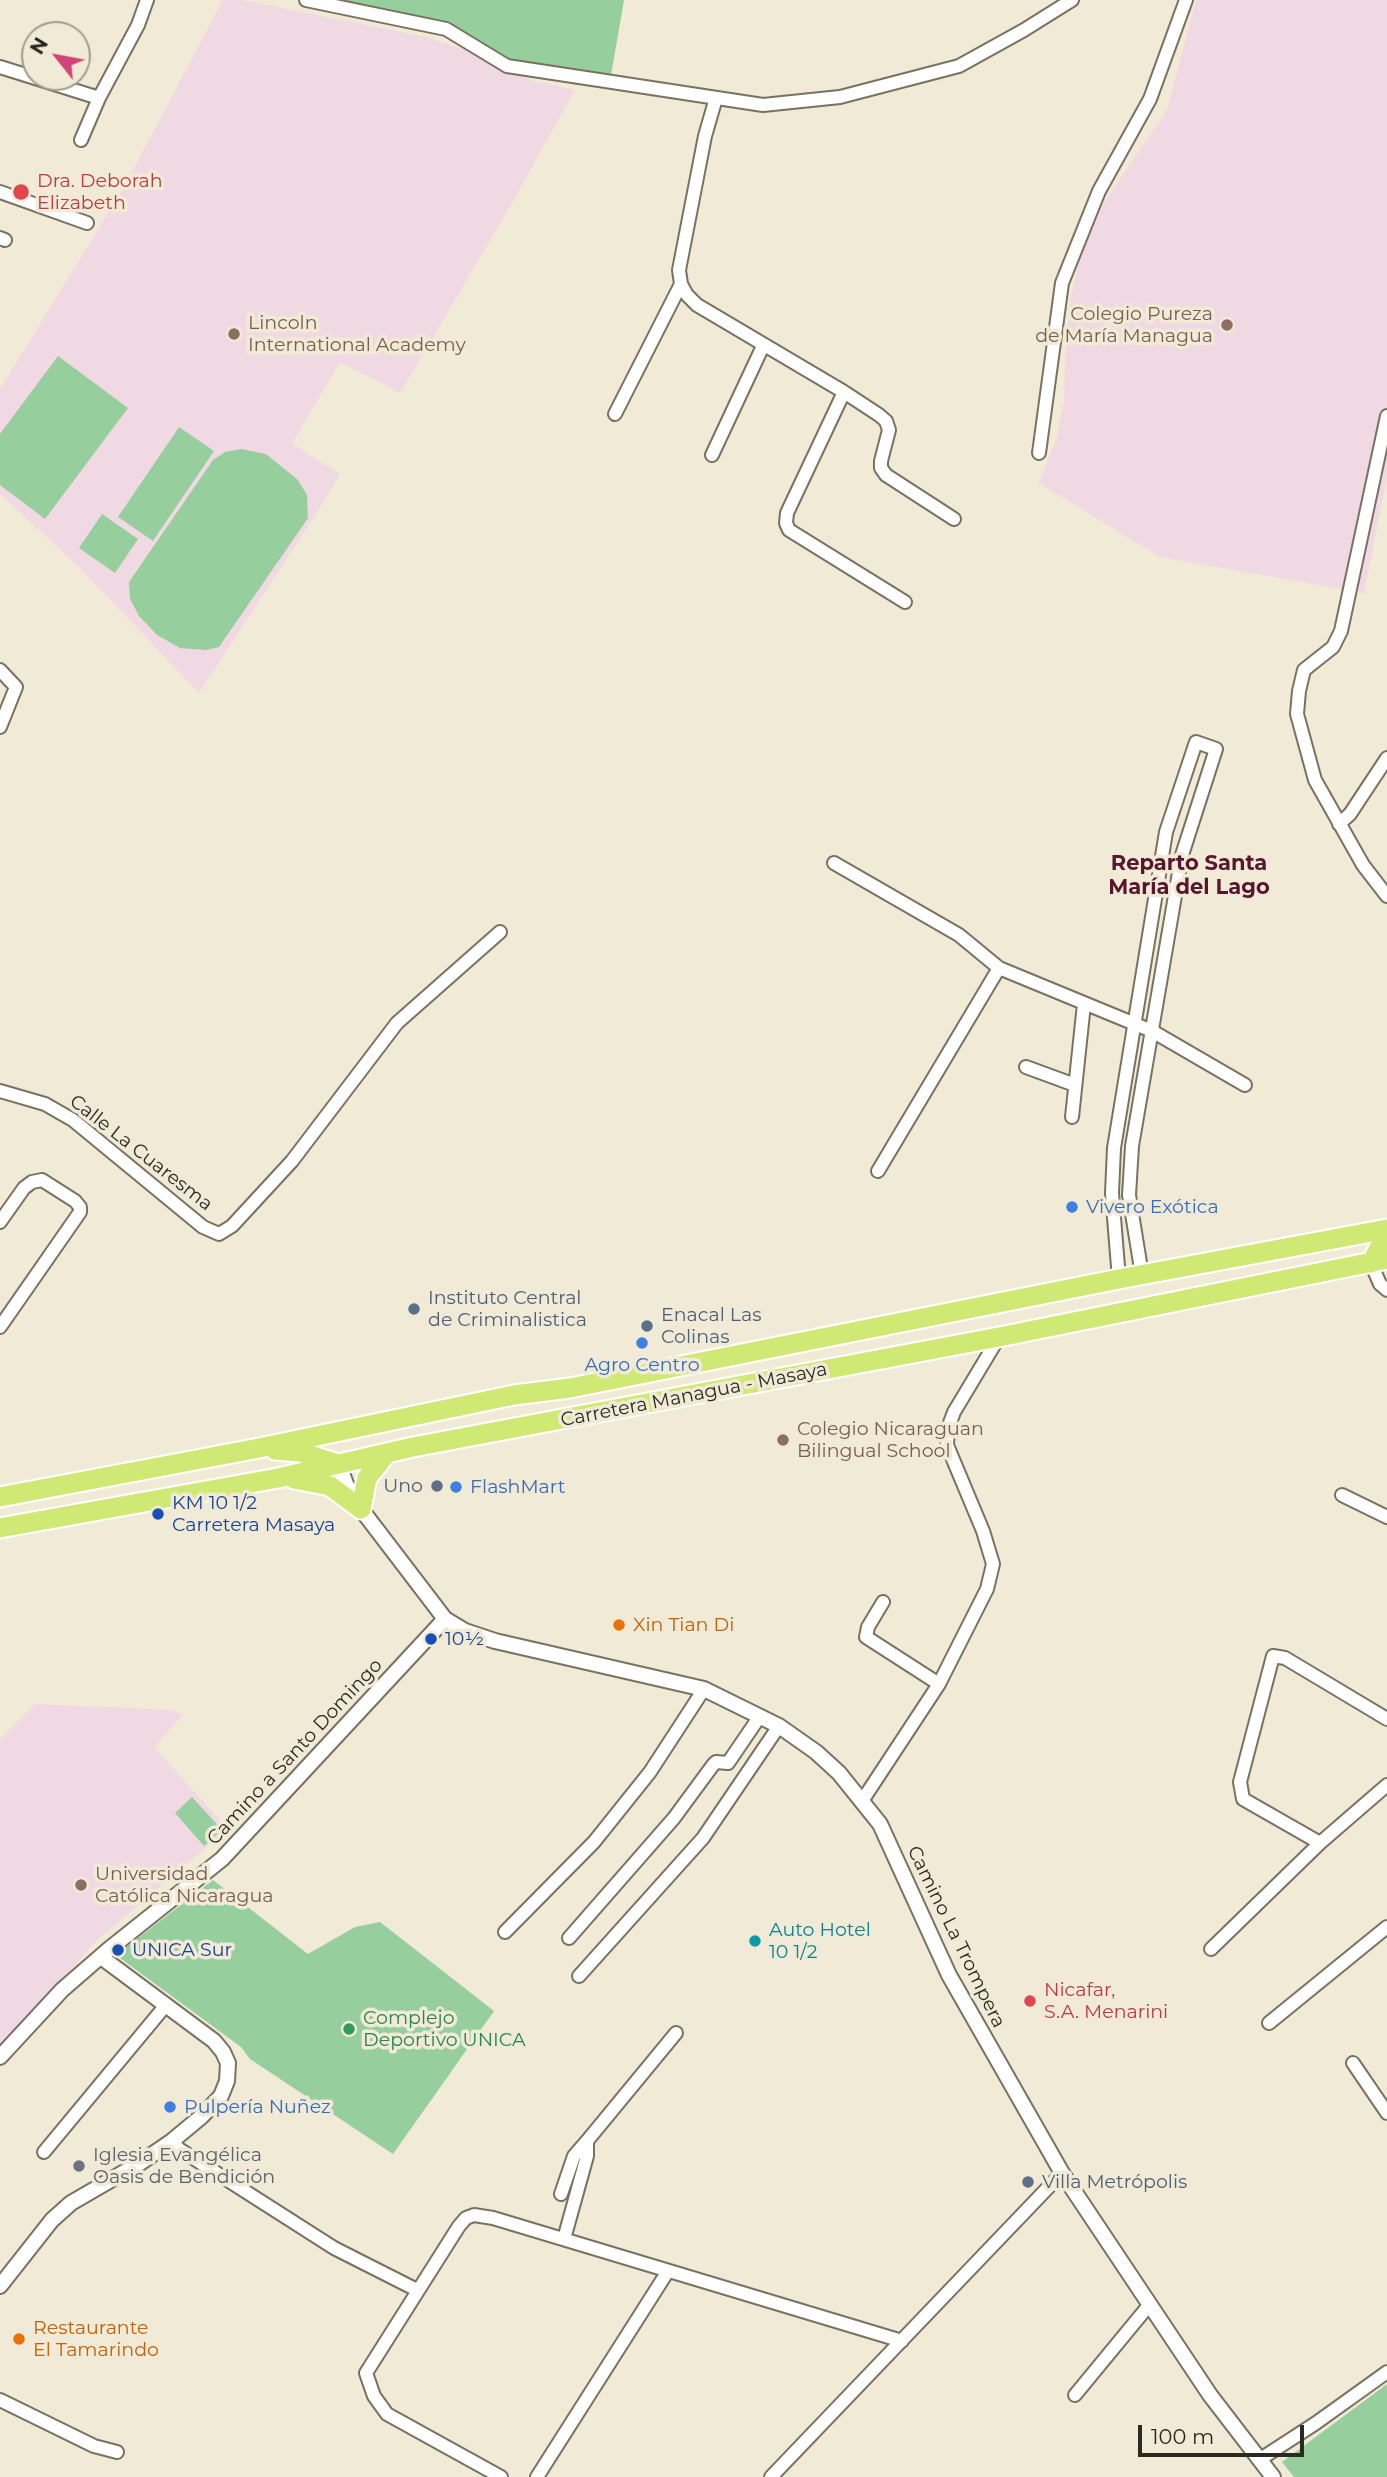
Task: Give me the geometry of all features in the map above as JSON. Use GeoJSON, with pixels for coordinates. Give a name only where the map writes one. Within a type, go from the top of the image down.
{"type":"FeatureCollection","features":[{"type":"Feature","properties":{"kind":"highway","name":"Carretera Managua - Masaya"},"geometry":{"type":"LineString","coordinates":[[0,1497],[254,1449],[514,1395],[570,1388],[1119,1279],[1387,1229]]}},
{"type":"Feature","properties":{"kind":"highway"},"geometry":{"type":"LineString","coordinates":[[1346,1235],[1379,1261]]}},
{"type":"Feature","properties":{"kind":"highway"},"geometry":{"type":"LineString","coordinates":[[1379,1261],[1379,1248],[1387,1243]]}},
{"type":"Feature","properties":{"kind":"highway","name":"Carretera Managua - Masaya"},"geometry":{"type":"LineString","coordinates":[[0,1528],[278,1478],[387,1453],[999,1337],[1379,1261]]}},
{"type":"Feature","properties":{"kind":"highway"},"geometry":{"type":"LineString","coordinates":[[254,1449],[300,1452],[339,1465],[362,1441],[386,1428],[503,1405],[514,1395]]}},
{"type":"Feature","properties":{"kind":"highway"},"geometry":{"type":"LineString","coordinates":[[278,1478],[306,1479],[330,1486],[361,1509],[367,1478],[387,1453]]}},
{"type":"Feature","properties":{"kind":"street"},"geometry":{"type":"LineString","coordinates":[[81,140],[147,0]]}},
{"type":"Feature","properties":{"kind":"street"},"geometry":{"type":"LineString","coordinates":[[306,0],[446,29],[507,66],[763,105],[840,97],[959,66],[1072,0]]}},
{"type":"Feature","properties":{"kind":"street"},"geometry":{"type":"LineString","coordinates":[[1039,453],[1062,283],[1100,191],[1150,99],[1186,0]]}},
{"type":"Feature","properties":{"kind":"street"},"geometry":{"type":"LineString","coordinates":[[0,67],[99,98]]}},
{"type":"Feature","properties":{"kind":"street"},"geometry":{"type":"LineString","coordinates":[[716,98],[705,136],[680,270],[681,284],[687,295],[696,305],[844,391],[887,421],[890,430],[881,468],[886,475],[954,519]]}},
{"type":"Feature","properties":{"kind":"street"},"geometry":{"type":"LineString","coordinates":[[0,191],[87,223]]}},
{"type":"Feature","properties":{"kind":"street"},"geometry":{"type":"LineString","coordinates":[[615,414],[681,284]]}},
{"type":"Feature","properties":{"kind":"street"},"geometry":{"type":"LineString","coordinates":[[712,455],[763,346]]}},
{"type":"Feature","properties":{"kind":"street"},"geometry":{"type":"LineString","coordinates":[[844,391],[787,513],[786,523],[789,530],[905,602]]}},
{"type":"Feature","properties":{"kind":"street"},"geometry":{"type":"LineString","coordinates":[[1387,416],[1341,631],[1333,647],[1304,670],[1297,714],[1315,780],[1363,865],[1387,896]]}},
{"type":"Feature","properties":{"kind":"street"},"geometry":{"type":"LineString","coordinates":[[0,670],[16,687],[0,727]]}},
{"type":"Feature","properties":{"kind":"street"},"geometry":{"type":"LineString","coordinates":[[1119,1279],[1112,1193],[1114,1148],[1166,832],[1196,742],[1216,749],[1182,855],[1132,1146],[1130,1183],[1136,1246],[1142,1275]]}},
{"type":"Feature","properties":{"kind":"street"},"geometry":{"type":"LineString","coordinates":[[1339,824],[1350,814],[1387,758]]}},
{"type":"Feature","properties":{"kind":"street"},"geometry":{"type":"LineString","coordinates":[[834,863],[959,935],[999,968],[1152,1031],[1245,1086]]}},
{"type":"Feature","properties":{"kind":"street","name":"Calle La Cuaresma"},"geometry":{"type":"LineString","coordinates":[[0,1091],[45,1104],[73,1120],[203,1227],[219,1234],[232,1226],[292,1161],[397,1023],[500,932]]}},
{"type":"Feature","properties":{"kind":"street"},"geometry":{"type":"LineString","coordinates":[[878,1171],[999,968]]}},
{"type":"Feature","properties":{"kind":"street"},"geometry":{"type":"LineString","coordinates":[[1072,1117],[1084,1004]]}},
{"type":"Feature","properties":{"kind":"street"},"geometry":{"type":"LineString","coordinates":[[1026,1067],[1075,1085]]}},
{"type":"Feature","properties":{"kind":"street"},"geometry":{"type":"LineString","coordinates":[[0,1222],[24,1188],[32,1182],[42,1180],[80,1207],[80,1212],[0,1327]]}},
{"type":"Feature","properties":{"kind":"street"},"geometry":{"type":"LineString","coordinates":[[1379,1261],[1380,1284],[1387,1290]]}},
{"type":"Feature","properties":{"kind":"street"},"geometry":{"type":"LineString","coordinates":[[862,1801],[939,1684],[988,1589],[993,1564],[983,1531],[947,1444],[947,1428],[999,1337]]}},
{"type":"Feature","properties":{"kind":"street"},"geometry":{"type":"LineString","coordinates":[[339,1465],[346,1484],[361,1509],[445,1619]]}},
{"type":"Feature","properties":{"kind":"street"},"geometry":{"type":"LineString","coordinates":[[1342,1495],[1387,1517]]}},
{"type":"Feature","properties":{"kind":"street"},"geometry":{"type":"LineString","coordinates":[[883,1602],[867,1627],[866,1637],[939,1684]]}},
{"type":"Feature","properties":{"kind":"street","name":"Camino La Trompera"},"geometry":{"type":"LineString","coordinates":[[445,1619],[465,1631],[495,1641],[704,1689],[779,1726],[839,1773],[880,1824],[949,1975],[1062,2173],[1210,2395],[1273,2477]]}},
{"type":"Feature","properties":{"kind":"street","name":"Camino a Santo Domingo"},"geometry":{"type":"LineString","coordinates":[[0,2057],[62,1990],[222,1859],[445,1619]]}},
{"type":"Feature","properties":{"kind":"street"},"geometry":{"type":"LineString","coordinates":[[1320,1843],[1243,1799],[1240,1782],[1273,1656],[1285,1658],[1387,1719]]}},
{"type":"Feature","properties":{"kind":"street"},"geometry":{"type":"LineString","coordinates":[[505,1932],[594,1842],[650,1772],[704,1689]]}},
{"type":"Feature","properties":{"kind":"street"},"geometry":{"type":"LineString","coordinates":[[569,1938],[674,1818],[713,1765],[716,1762],[728,1763],[760,1716]]}},
{"type":"Feature","properties":{"kind":"street"},"geometry":{"type":"LineString","coordinates":[[579,1976],[703,1838],[779,1726]]}},
{"type":"Feature","properties":{"kind":"street"},"geometry":{"type":"LineString","coordinates":[[1211,1949],[1320,1843],[1387,1785]]}},
{"type":"Feature","properties":{"kind":"street"},"geometry":{"type":"LineString","coordinates":[[1269,2023],[1387,1927]]}},
{"type":"Feature","properties":{"kind":"street"},"geometry":{"type":"LineString","coordinates":[[0,2286],[52,2220],[71,2203],[172,2141],[221,2096],[228,2081],[228,2063],[214,2042],[101,1957]]}},
{"type":"Feature","properties":{"kind":"street"},"geometry":{"type":"LineString","coordinates":[[44,2152],[166,2005]]}},
{"type":"Feature","properties":{"kind":"street"},"geometry":{"type":"LineString","coordinates":[[561,2194],[574,2156],[676,2033]]}},
{"type":"Feature","properties":{"kind":"street"},"geometry":{"type":"LineString","coordinates":[[1353,2063],[1387,2113]]}},
{"type":"Feature","properties":{"kind":"street"},"geometry":{"type":"LineString","coordinates":[[172,2141],[179,2149],[334,2248],[417,2290]]}},
{"type":"Feature","properties":{"kind":"street"},"geometry":{"type":"LineString","coordinates":[[564,2239],[587,2156],[587,2141]]}},
{"type":"Feature","properties":{"kind":"street"},"geometry":{"type":"LineString","coordinates":[[771,2477],[1062,2173]]}},
{"type":"Feature","properties":{"kind":"street"},"geometry":{"type":"LineString","coordinates":[[501,2477],[387,2414],[374,2396],[366,2373],[458,2226],[474,2215],[493,2218],[902,2341]]}},
{"type":"Feature","properties":{"kind":"street"},"geometry":{"type":"LineString","coordinates":[[537,2477],[668,2271]]}},
{"type":"Feature","properties":{"kind":"street"},"geometry":{"type":"LineString","coordinates":[[1075,2395],[1150,2304]]}},
{"type":"Feature","properties":{"kind":"street"},"geometry":{"type":"LineString","coordinates":[[1259,2460],[1387,2372]]}},
{"type":"Feature","properties":{"kind":"street"},"geometry":{"type":"LineString","coordinates":[[0,2400],[94,2446],[117,2452]]}},
{"type":"Feature","properties":{"kind":"shaded area","name":"Lincoln International Academy"},"geometry":{"type":"Polygon","coordinates":[[[223,0],[243,0],[427,37],[468,51],[497,67],[534,81],[575,90],[400,393],[340,362],[292,444],[340,474],[199,693],[80,568],[0,494],[0,389],[123,189],[223,0]]]}},
{"type":"Feature","properties":{"kind":"shaded area","name":"Colegio Pureza de María Managua"},"geometry":{"type":"Polygon","coordinates":[[[1196,0],[1387,0],[1387,477],[1364,593],[1160,557],[1039,483],[1057,437],[1064,401],[1065,354],[1071,296],[1086,236],[1105,201],[1167,110],[1196,0]]]}},
{"type":"Feature","properties":{"kind":"shaded area","name":"Universidad Católica Nicaragua"},"geometry":{"type":"Polygon","coordinates":[[[35,1704],[172,1710],[183,1715],[154,1747],[228,1829],[96,1941],[0,2051],[0,1739],[35,1704]]]}},
{"type":"Feature","properties":{"kind":"green space"},"geometry":{"type":"Polygon","coordinates":[[[306,0],[624,0],[610,81],[507,66],[446,29],[306,0]]]}},
{"type":"Feature","properties":{"kind":"green space"},"geometry":{"type":"Polygon","coordinates":[[[58,356],[128,408],[45,519],[0,485],[0,434],[58,356]]]}},
{"type":"Feature","properties":{"kind":"green space"},"geometry":{"type":"Polygon","coordinates":[[[179,427],[214,451],[153,541],[118,517],[179,427]]]}},
{"type":"Feature","properties":{"kind":"green space"},"geometry":{"type":"Polygon","coordinates":[[[241,449],[266,454],[298,480],[307,495],[308,518],[219,647],[206,650],[180,648],[157,635],[139,616],[130,599],[129,582],[213,460],[225,452],[241,449]]]}},
{"type":"Feature","properties":{"kind":"green space"},"geometry":{"type":"Polygon","coordinates":[[[102,514],[138,539],[115,573],[79,548],[102,514]]]}},
{"type":"Feature","properties":{"kind":"green space"},"geometry":{"type":"Polygon","coordinates":[[[192,1797],[222,1830],[204,1846],[175,1813],[192,1797]]]}},
{"type":"Feature","properties":{"kind":"green space","name":"Complejo Deportivo UNICA"},"geometry":{"type":"Polygon","coordinates":[[[213,1880],[308,1954],[355,1927],[380,1922],[494,2011],[393,2154],[250,2059],[241,2047],[120,1958],[120,1952],[213,1880]]]}},
{"type":"Feature","properties":{"kind":"green space"},"geometry":{"type":"Polygon","coordinates":[[[1387,2384],[1387,2477],[1294,2477],[1282,2462],[1387,2384]]]}},
{"type":"Feature","properties":{"kind":"place","name":"Dra. Deborah Elizabeth"},"geometry":{"type":"Point","coordinates":[21,192]}},
{"type":"Feature","properties":{"kind":"place","name":"Colegio Pureza de María Managua"},"geometry":{"type":"Point","coordinates":[1227,325]}},
{"type":"Feature","properties":{"kind":"place","name":"Lincoln International Academy"},"geometry":{"type":"Point","coordinates":[234,334]}},
{"type":"Feature","properties":{"kind":"place","name":"Vivero Exótica"},"geometry":{"type":"Point","coordinates":[1072,1207]}},
{"type":"Feature","properties":{"kind":"place","name":"Instituto Central de Criminalistica"},"geometry":{"type":"Point","coordinates":[414,1309]}},
{"type":"Feature","properties":{"kind":"place","name":"Enacal Las Colinas"},"geometry":{"type":"Point","coordinates":[647,1326]}},
{"type":"Feature","properties":{"kind":"place","name":"Agro Centro"},"geometry":{"type":"Point","coordinates":[642,1343]}},
{"type":"Feature","properties":{"kind":"place","name":"Colegio Nicaraguan Bilingual School"},"geometry":{"type":"Point","coordinates":[783,1440]}},
{"type":"Feature","properties":{"kind":"place","name":"Uno"},"geometry":{"type":"Point","coordinates":[437,1486]}},
{"type":"Feature","properties":{"kind":"place","name":"FlashMart"},"geometry":{"type":"Point","coordinates":[456,1487]}},
{"type":"Feature","properties":{"kind":"place","name":"KM 10 1/2 Carretera Masaya"},"geometry":{"type":"Point","coordinates":[158,1514]}},
{"type":"Feature","properties":{"kind":"place","name":"Xin Tian Di"},"geometry":{"type":"Point","coordinates":[619,1625]}},
{"type":"Feature","properties":{"kind":"place","name":"10½"},"geometry":{"type":"Point","coordinates":[431,1639]}},
{"type":"Feature","properties":{"kind":"place","name":"Universidad Católica Nicaragua"},"geometry":{"type":"Point","coordinates":[81,1885]}},
{"type":"Feature","properties":{"kind":"place","name":"Auto Hotel 10 1/2"},"geometry":{"type":"Point","coordinates":[755,1941]}},
{"type":"Feature","properties":{"kind":"place","name":"UNICA Sur"},"geometry":{"type":"Point","coordinates":[118,1950]}},
{"type":"Feature","properties":{"kind":"place","name":"Nicafar, S.A. Menarini"},"geometry":{"type":"Point","coordinates":[1030,2001]}},
{"type":"Feature","properties":{"kind":"place","name":"Complejo Deportivo UNICA"},"geometry":{"type":"Point","coordinates":[349,2029]}},
{"type":"Feature","properties":{"kind":"place","name":"Pulpería Nuñez"},"geometry":{"type":"Point","coordinates":[170,2107]}},
{"type":"Feature","properties":{"kind":"place","name":"Iglesia Evangélica Oasis de Bendición"},"geometry":{"type":"Point","coordinates":[79,2166]}},
{"type":"Feature","properties":{"kind":"place","name":"Villa Metrópolis"},"geometry":{"type":"Point","coordinates":[1028,2182]}},
{"type":"Feature","properties":{"kind":"place","name":"Restaurante El Tamarindo"},"geometry":{"type":"Point","coordinates":[19,2339]}},
{"type":"Feature","properties":{"kind":"district","name":"Reparto Santa María del Lago"},"geometry":{"type":"Point","coordinates":[1189,876]}}]}
